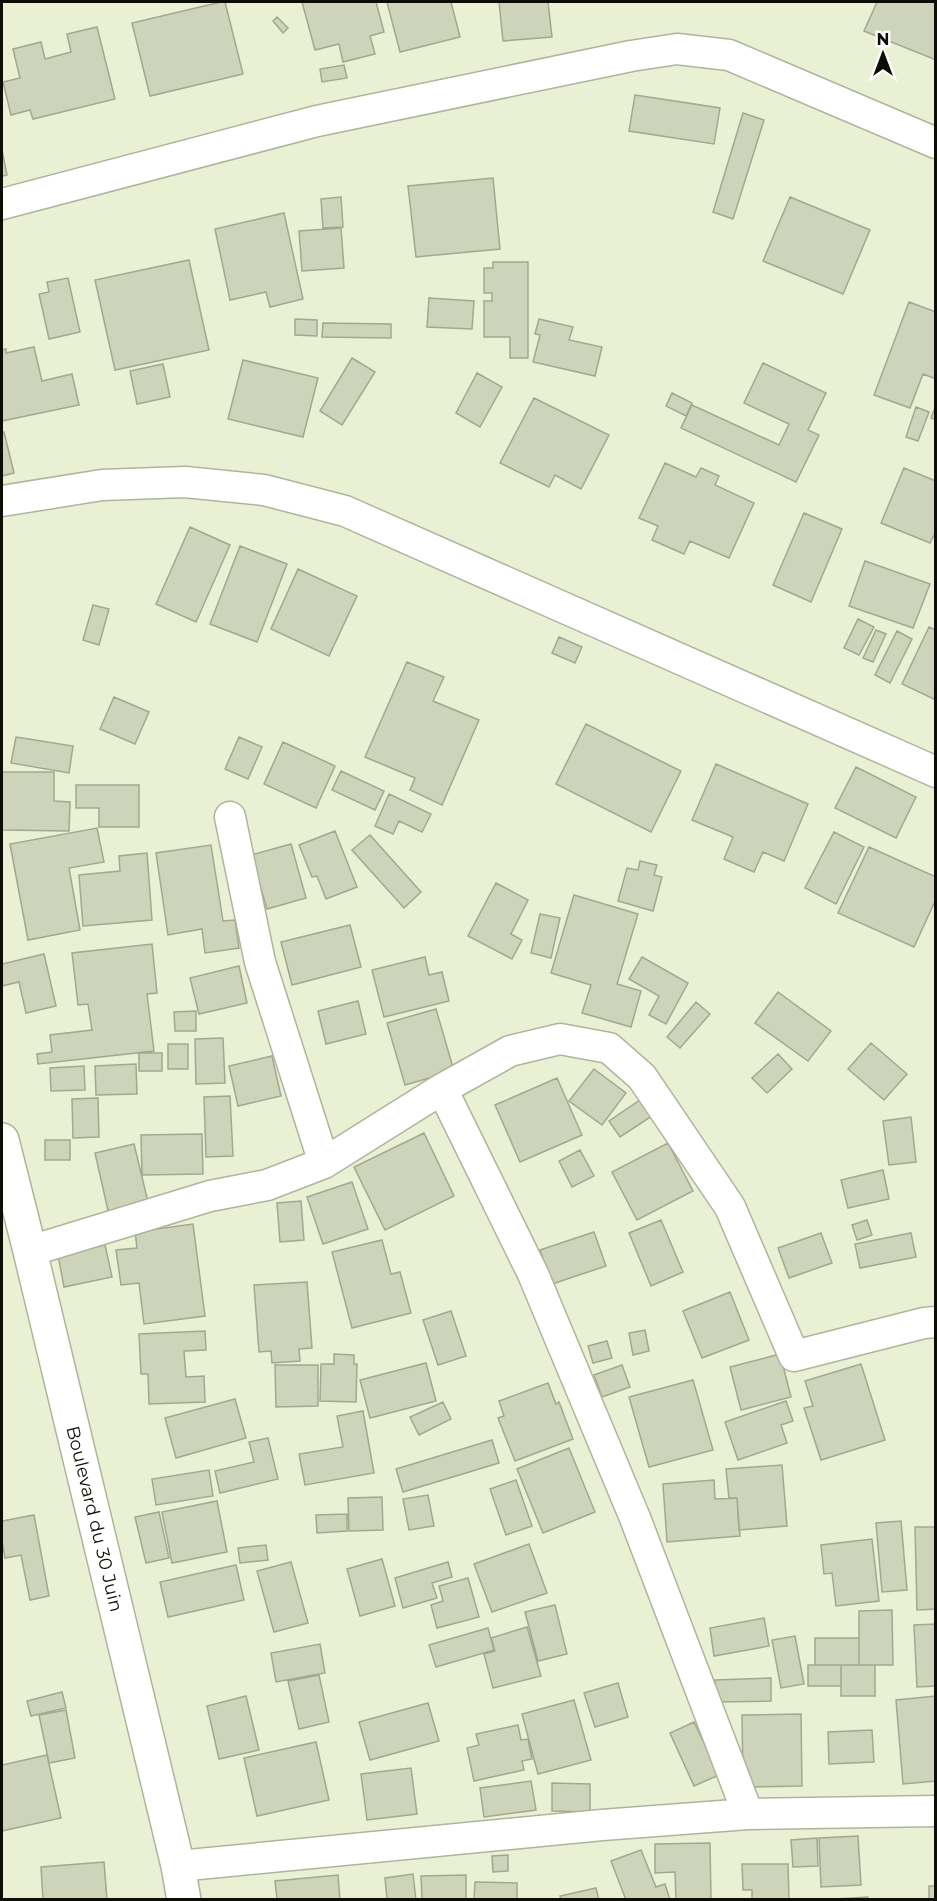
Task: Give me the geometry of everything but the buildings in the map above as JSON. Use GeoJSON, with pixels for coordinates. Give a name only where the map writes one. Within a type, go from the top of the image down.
{"type":"FeatureCollection","features":[{"type":"Feature","properties":{"kind":"street"},"geometry":{"type":"LineString","coordinates":[[2,204],[316,121],[631,56],[677,49],[729,55],[936,143]]}},
{"type":"Feature","properties":{"kind":"street"},"geometry":{"type":"LineString","coordinates":[[2,501],[102,485],[185,482],[264,490],[345,511],[936,772]]}},
{"type":"Feature","properties":{"kind":"street"},"geometry":{"type":"LineString","coordinates":[[230,817],[260,962],[324,1163]]}},
{"type":"Feature","properties":{"kind":"street"},"geometry":{"type":"LineString","coordinates":[[30,1251],[210,1196],[267,1185],[324,1163],[442,1089],[510,1051],[560,1039],[609,1048],[642,1077],[730,1208],[794,1356],[924,1323],[936,1323]]}},
{"type":"Feature","properties":{"kind":"street"},"geometry":{"type":"LineString","coordinates":[[442,1089],[542,1295],[635,1518],[748,1814]]}},
{"type":"Feature","properties":{"kind":"street","name":"Boulevard du 30 Juin"},"geometry":{"type":"LineString","coordinates":[[2,1140],[10,1210],[30,1251],[184,1899]]}},
{"type":"Feature","properties":{"kind":"street"},"geometry":{"type":"LineString","coordinates":[[178,1866],[602,1825],[748,1814],[936,1811]]}}]}
